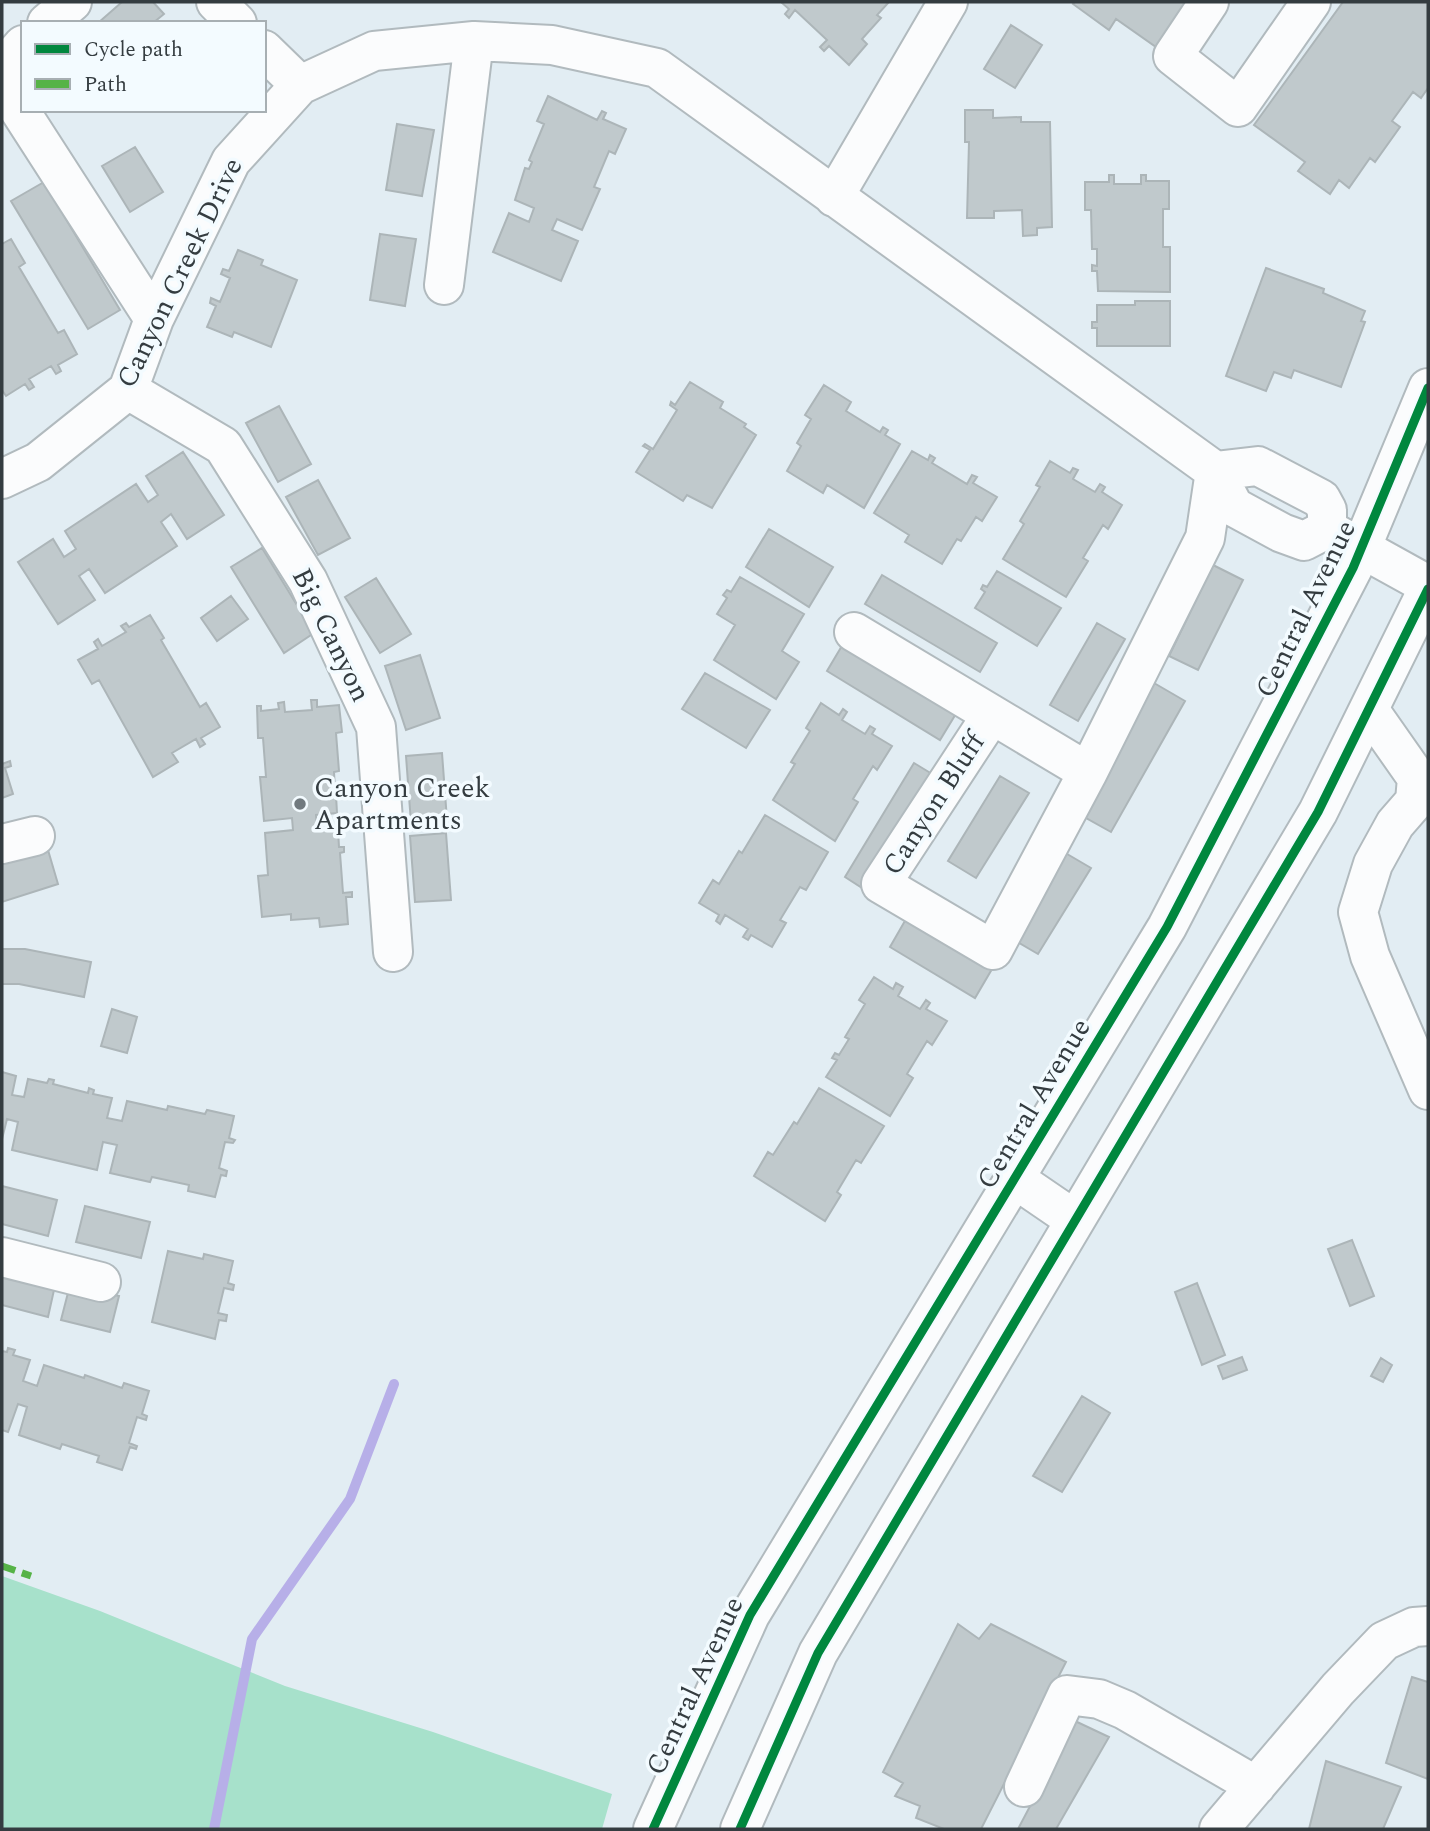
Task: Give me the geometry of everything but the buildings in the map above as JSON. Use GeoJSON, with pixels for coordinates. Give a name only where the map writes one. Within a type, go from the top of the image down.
{"type":"FeatureCollection","features":[{"type":"Feature","properties":{"kind":"main road"},"geometry":{"type":"LineString","coordinates":[[49,21],[72,2]]}},
{"type":"Feature","properties":{"kind":"main road"},"geometry":{"type":"LineString","coordinates":[[216,2],[235,21]]}},
{"type":"Feature","properties":{"kind":"main road"},"geometry":{"type":"LineString","coordinates":[[740,1829],[818,1653],[1318,812],[1370,711],[1428,587],[1327,529],[1304,541],[1282,533],[1234,507],[1214,471],[905,245],[834,197],[948,2]]}},
{"type":"Feature","properties":{"kind":"main road"},"geometry":{"type":"LineString","coordinates":[[1209,2],[1173,56],[1238,107],[1311,2]]}},
{"type":"Feature","properties":{"kind":"main road"},"geometry":{"type":"LineString","coordinates":[[444,285],[474,41]]}},
{"type":"Feature","properties":{"kind":"main road","name":"Canyon Creek Drive"},"geometry":{"type":"LineString","coordinates":[[2,480],[38,462],[128,390],[154,319],[231,161],[300,85],[374,51],[474,41],[552,45],[657,68],[834,197]]}},
{"type":"Feature","properties":{"kind":"main road"},"geometry":{"type":"LineString","coordinates":[[2,69],[21,47]]}},
{"type":"Feature","properties":{"kind":"main road"},"geometry":{"type":"LineString","coordinates":[[266,52],[300,85]]}},
{"type":"Feature","properties":{"kind":"main road"},"geometry":{"type":"LineString","coordinates":[[2,83],[154,319]]}},
{"type":"Feature","properties":{"kind":"main road","name":"Central Avenue"},"geometry":{"type":"LineString","coordinates":[[653,1829],[750,1615],[1167,927],[1263,746],[1362,548],[1428,388]]}},
{"type":"Feature","properties":{"kind":"main road","name":"Big Canyon"},"geometry":{"type":"LineString","coordinates":[[128,390],[223,446],[308,581],[376,727],[393,952]]}},
{"type":"Feature","properties":{"kind":"main road","name":"Canyon Bluff"},"geometry":{"type":"LineString","coordinates":[[1088,772],[991,716],[881,884],[993,950],[1088,772],[1205,537],[1214,471]]}},
{"type":"Feature","properties":{"kind":"main road"},"geometry":{"type":"LineString","coordinates":[[854,632],[991,716]]}},
{"type":"Feature","properties":{"kind":"main road"},"geometry":{"type":"LineString","coordinates":[[1370,711],[1422,788],[1415,801],[1395,824],[1373,864],[1358,912],[1370,956],[1428,1090]]}},
{"type":"Feature","properties":{"kind":"main road"},"geometry":{"type":"LineString","coordinates":[[1015,1179],[1075,1220]]}},
{"type":"Feature","properties":{"kind":"main road"},"geometry":{"type":"LineString","coordinates":[[2,1257],[101,1282]]}},
{"type":"Feature","properties":{"kind":"main road"},"geometry":{"type":"LineString","coordinates":[[1219,1829],[1338,1689],[1384,1641],[1414,1627],[1428,1626]]}},
{"type":"Feature","properties":{"kind":"main road"},"geometry":{"type":"LineString","coordinates":[[1024,1787],[1067,1695],[1099,1699],[1125,1710],[1256,1786]]}},
{"type":"Feature","properties":{"kind":"green space"},"geometry":{"type":"Polygon","coordinates":[[[2,1576],[100,1611],[285,1686],[433,1732],[612,1794],[602,1829],[2,1829],[2,1576]]]}},
{"type":"Feature","properties":{"kind":"waterway"},"geometry":{"type":"LineString","coordinates":[[214,1829],[252,1639],[350,1499],[394,1384]]}},
{"type":"Feature","properties":{"kind":"marked path"},"geometry":{"type":"LineString","coordinates":[[2,1566],[31,1576]]}},
{"type":"Feature","properties":{"kind":"cycle path"},"geometry":{"type":"LineString","coordinates":[[653,1829],[750,1615],[1167,927],[1353,568],[1428,388]]}},
{"type":"Feature","properties":{"kind":"cycle path"},"geometry":{"type":"LineString","coordinates":[[740,1829],[818,1653],[1318,812],[1428,589]]}},
{"type":"Feature","properties":{"kind":"place","name":"Canyon Creek Apartments"},"geometry":{"type":"Point","coordinates":[300,804]}}]}
